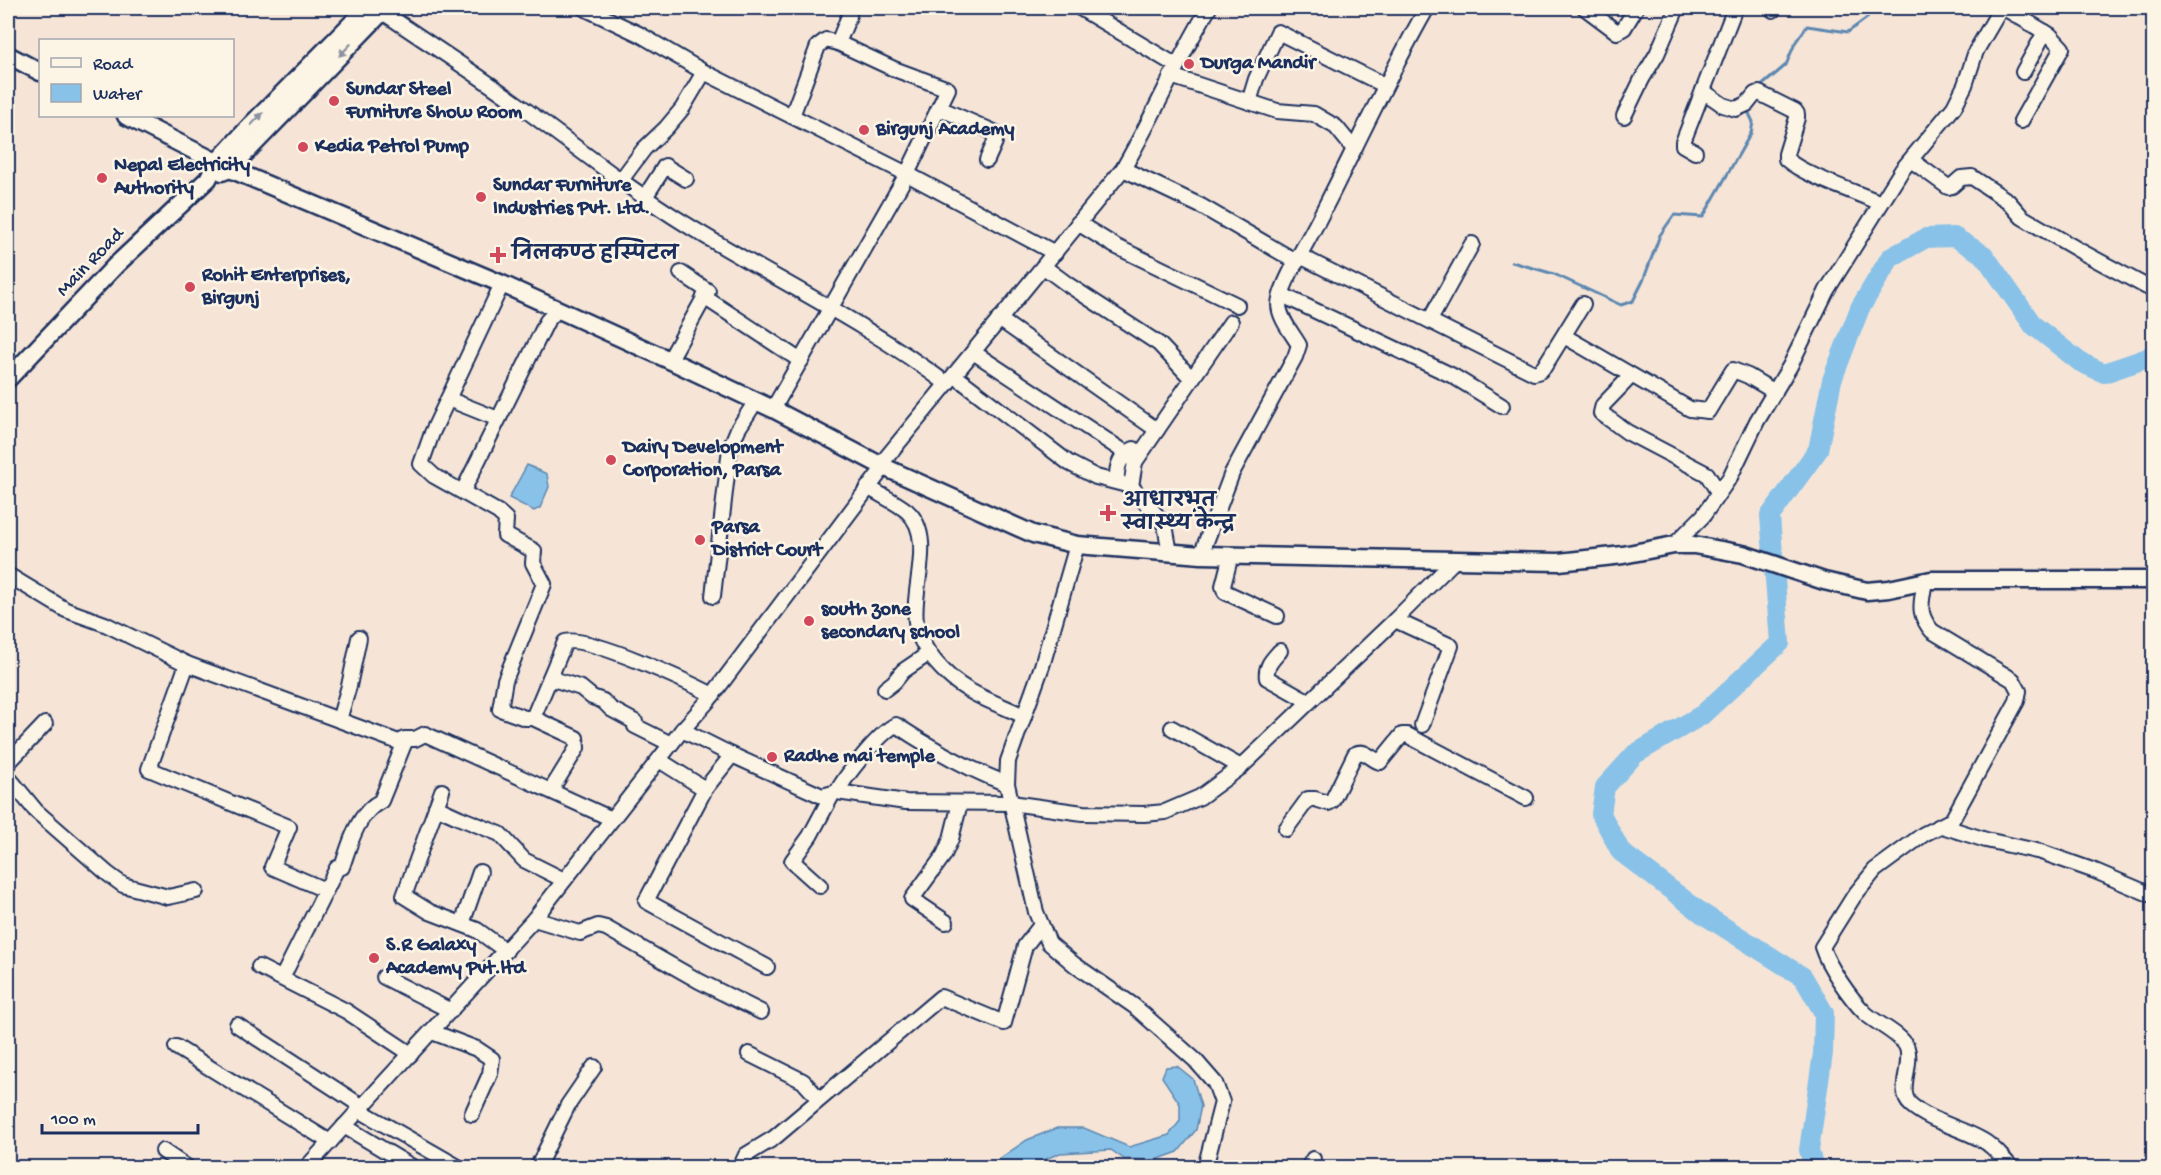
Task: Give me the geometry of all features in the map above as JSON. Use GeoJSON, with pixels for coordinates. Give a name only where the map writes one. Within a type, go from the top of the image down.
{"type":"FeatureCollection","features":[{"type":"Feature","properties":{"kind":"main road","name":"Main Road"},"geometry":{"type":"LineString","coordinates":[[8,379],[116,265],[224,166],[378,8]]}},
{"type":"Feature","properties":{"kind":"main road"},"geometry":{"type":"LineString","coordinates":[[8,55],[39,71]]}},
{"type":"Feature","properties":{"kind":"main road"},"geometry":{"type":"LineString","coordinates":[[128,117],[224,166],[558,309],[773,409],[882,465],[1033,534],[1077,545],[1201,555],[1559,562],[1623,555],[1674,545],[1694,545],[1743,554],[1824,581],[1867,591],[1889,589],[1925,580],[2154,580]]}},
{"type":"Feature","properties":{"kind":"street"},"geometry":{"type":"LineString","coordinates":[[378,8],[515,102],[686,225],[951,379],[1070,462],[1096,477],[1131,486],[1165,525],[1170,553]]}},
{"type":"Feature","properties":{"kind":"street"},"geometry":{"type":"LineString","coordinates":[[838,43],[850,8]]}},
{"type":"Feature","properties":{"kind":"street"},"geometry":{"type":"LineString","coordinates":[[1080,8],[1174,71],[1277,111],[1314,114],[1336,127],[1354,149]]}},
{"type":"Feature","properties":{"kind":"street"},"geometry":{"type":"LineString","coordinates":[[306,1167],[534,919],[712,695],[868,488],[882,465],[1123,169],[1209,8]]}},
{"type":"Feature","properties":{"kind":"street"},"geometry":{"type":"LineString","coordinates":[[1201,555],[1232,473],[1295,357],[1299,345],[1281,315],[1279,303],[1286,280],[1299,259],[1384,85],[1426,8]]}},
{"type":"Feature","properties":{"kind":"street"},"geometry":{"type":"LineString","coordinates":[[1585,8],[1617,32],[1624,28],[1636,8]]}},
{"type":"Feature","properties":{"kind":"street"},"geometry":{"type":"LineString","coordinates":[[1624,116],[1642,78],[1657,54],[1677,8]]}},
{"type":"Feature","properties":{"kind":"street"},"geometry":{"type":"LineString","coordinates":[[1695,152],[1683,145],[1683,142],[1736,8]]}},
{"type":"Feature","properties":{"kind":"street"},"geometry":{"type":"LineString","coordinates":[[1674,545],[1703,516],[1730,477],[1757,421],[1790,366],[1827,290],[1902,170],[1954,107],[1965,85],[1977,51],[2002,8],[2045,32],[2060,44],[2061,52],[2021,121]]}},
{"type":"Feature","properties":{"kind":"street"},"geometry":{"type":"LineString","coordinates":[[590,9],[639,34],[704,72],[907,174],[1055,253]]}},
{"type":"Feature","properties":{"kind":"street"},"geometry":{"type":"LineString","coordinates":[[1249,102],[1278,32],[1384,85]]}},
{"type":"Feature","properties":{"kind":"street"},"geometry":{"type":"LineString","coordinates":[[2023,72],[2045,32]]}},
{"type":"Feature","properties":{"kind":"street"},"geometry":{"type":"LineString","coordinates":[[773,409],[907,174],[948,89],[826,40],[818,46],[792,116]]}},
{"type":"Feature","properties":{"kind":"street"},"geometry":{"type":"LineString","coordinates":[[621,180],[644,149],[682,109],[704,72]]}},
{"type":"Feature","properties":{"kind":"street"},"geometry":{"type":"LineString","coordinates":[[1703,91],[1723,105],[1736,109],[1748,104],[1755,94],[1759,93],[1795,111],[1797,118],[1786,159],[1791,164],[1825,180],[1881,203]]}},
{"type":"Feature","properties":{"kind":"street"},"geometry":{"type":"LineString","coordinates":[[938,111],[946,111],[994,132],[994,142],[987,160]]}},
{"type":"Feature","properties":{"kind":"street"},"geometry":{"type":"LineString","coordinates":[[1911,160],[1948,187],[1961,178],[1972,177],[2008,201],[2022,217],[2147,287]]}},
{"type":"Feature","properties":{"kind":"street"},"geometry":{"type":"LineString","coordinates":[[645,197],[665,166],[686,179]]}},
{"type":"Feature","properties":{"kind":"street"},"geometry":{"type":"LineString","coordinates":[[1123,169],[1201,206],[1299,259],[1430,320],[1534,373],[1544,367],[1583,304]]}},
{"type":"Feature","properties":{"kind":"street"},"geometry":{"type":"LineString","coordinates":[[1078,223],[1115,246],[1237,305]]}},
{"type":"Feature","properties":{"kind":"street"},"geometry":{"type":"LineString","coordinates":[[1430,320],[1472,244]]}},
{"type":"Feature","properties":{"kind":"street"},"geometry":{"type":"LineString","coordinates":[[1044,267],[1159,344],[1192,379]]}},
{"type":"Feature","properties":{"kind":"street"},"geometry":{"type":"LineString","coordinates":[[669,361],[708,291],[681,273]]}},
{"type":"Feature","properties":{"kind":"street"},"geometry":{"type":"LineString","coordinates":[[502,284],[432,433],[422,464],[434,476],[507,519],[506,535],[534,551],[533,563],[544,584],[505,680],[500,709],[525,718],[533,717],[576,738],[577,748],[551,790]]}},
{"type":"Feature","properties":{"kind":"street"},"geometry":{"type":"LineString","coordinates":[[1282,296],[1452,376],[1502,406]]}},
{"type":"Feature","properties":{"kind":"street"},"geometry":{"type":"LineString","coordinates":[[705,297],[801,361]]}},
{"type":"Feature","properties":{"kind":"street"},"geometry":{"type":"LineString","coordinates":[[463,491],[547,321],[558,309]]}},
{"type":"Feature","properties":{"kind":"street"},"geometry":{"type":"LineString","coordinates":[[999,319],[1157,429]]}},
{"type":"Feature","properties":{"kind":"street"},"geometry":{"type":"LineString","coordinates":[[1116,481],[1116,469],[1148,443],[1231,322]]}},
{"type":"Feature","properties":{"kind":"street"},"geometry":{"type":"LineString","coordinates":[[1564,336],[1690,409],[1708,411],[1733,370],[1775,392]]}},
{"type":"Feature","properties":{"kind":"street"},"geometry":{"type":"LineString","coordinates":[[973,352],[1130,458]]}},
{"type":"Feature","properties":{"kind":"street"},"geometry":{"type":"LineString","coordinates":[[1631,376],[1604,405],[1601,413],[1627,432],[1707,474],[1718,492]]}},
{"type":"Feature","properties":{"kind":"street"},"geometry":{"type":"LineString","coordinates":[[448,399],[498,419]]}},
{"type":"Feature","properties":{"kind":"street"},"geometry":{"type":"LineString","coordinates":[[713,596],[730,448],[738,429],[756,401]]}},
{"type":"Feature","properties":{"kind":"street"},"geometry":{"type":"LineString","coordinates":[[1130,458],[1131,486]]}},
{"type":"Feature","properties":{"kind":"street"},"geometry":{"type":"LineString","coordinates":[[868,488],[908,512],[917,527],[922,546],[915,622],[928,654],[949,676],[971,692],[1024,716]]}},
{"type":"Feature","properties":{"kind":"street"},"geometry":{"type":"LineString","coordinates":[[1077,545],[1042,666],[1008,761],[1007,783],[1011,803],[1036,912],[1049,943],[1075,965],[1134,1006],[1194,1060],[1215,1083],[1222,1102],[1204,1167]]}},
{"type":"Feature","properties":{"kind":"street"},"geometry":{"type":"LineString","coordinates":[[1231,555],[1223,586],[1225,592],[1277,616]]}},
{"type":"Feature","properties":{"kind":"street"},"geometry":{"type":"LineString","coordinates":[[682,730],[822,796],[834,794],[906,802],[1011,803],[1083,813],[1165,812],[1200,797],[1241,767],[1456,559]]}},
{"type":"Feature","properties":{"kind":"street"},"geometry":{"type":"LineString","coordinates":[[8,575],[66,609],[136,638],[187,664],[404,744]]}},
{"type":"Feature","properties":{"kind":"street"},"geometry":{"type":"LineString","coordinates":[[1925,580],[1921,609],[1923,620],[1932,631],[2013,680],[2019,691],[2017,701],[1952,820],[1924,834],[1875,870],[1854,896],[1822,947],[1827,961],[1865,1013],[1907,1046],[1905,1097],[1910,1104],[1928,1116],[1981,1139],[2012,1167]]}},
{"type":"Feature","properties":{"kind":"street"},"geometry":{"type":"LineString","coordinates":[[1395,620],[1451,646],[1422,725]]}},
{"type":"Feature","properties":{"kind":"street"},"geometry":{"type":"LineString","coordinates":[[339,720],[359,638]]}},
{"type":"Feature","properties":{"kind":"street"},"geometry":{"type":"LineString","coordinates":[[533,717],[565,642],[569,640],[592,644],[682,678],[712,695]]}},
{"type":"Feature","properties":{"kind":"street"},"geometry":{"type":"LineString","coordinates":[[1280,651],[1269,664],[1266,672],[1267,678],[1308,701]]}},
{"type":"Feature","properties":{"kind":"street"},"geometry":{"type":"LineString","coordinates":[[885,689],[903,670],[928,654]]}},
{"type":"Feature","properties":{"kind":"street"},"geometry":{"type":"LineString","coordinates":[[187,664],[149,769],[289,826],[272,867],[325,890]]}},
{"type":"Feature","properties":{"kind":"street"},"geometry":{"type":"LineString","coordinates":[[550,678],[581,688],[635,722],[635,726],[671,744]]}},
{"type":"Feature","properties":{"kind":"street"},"geometry":{"type":"LineString","coordinates":[[8,763],[45,724]]}},
{"type":"Feature","properties":{"kind":"street"},"geometry":{"type":"LineString","coordinates":[[820,886],[792,861],[810,836],[843,780],[886,731],[896,725],[941,754],[980,774],[1007,783]]}},
{"type":"Feature","properties":{"kind":"street"},"geometry":{"type":"LineString","coordinates":[[1172,728],[1241,767]]}},
{"type":"Feature","properties":{"kind":"street"},"geometry":{"type":"LineString","coordinates":[[282,978],[325,890],[337,868],[342,867],[363,815],[371,806],[381,801],[404,739],[415,739],[425,734],[612,819]]}},
{"type":"Feature","properties":{"kind":"street"},"geometry":{"type":"LineString","coordinates":[[1286,829],[1308,799],[1328,803],[1332,801],[1355,754],[1365,753],[1380,762],[1392,744],[1402,735],[1407,735],[1526,798]]}},
{"type":"Feature","properties":{"kind":"street"},"geometry":{"type":"LineString","coordinates":[[732,755],[705,789],[646,901],[767,967]]}},
{"type":"Feature","properties":{"kind":"street"},"geometry":{"type":"LineString","coordinates":[[659,760],[705,789]]}},
{"type":"Feature","properties":{"kind":"street"},"geometry":{"type":"LineString","coordinates":[[8,777],[36,811],[123,885],[168,897],[196,891]]}},
{"type":"Feature","properties":{"kind":"street"},"geometry":{"type":"LineString","coordinates":[[442,791],[404,896],[430,912],[477,930],[506,951]]}},
{"type":"Feature","properties":{"kind":"street"},"geometry":{"type":"LineString","coordinates":[[946,922],[912,899],[944,855],[951,839],[960,803]]}},
{"type":"Feature","properties":{"kind":"street"},"geometry":{"type":"LineString","coordinates":[[436,807],[500,834],[524,860],[564,880]]}},
{"type":"Feature","properties":{"kind":"street"},"geometry":{"type":"LineString","coordinates":[[1942,826],[1986,840],[2041,852],[2095,871],[2154,896]]}},
{"type":"Feature","properties":{"kind":"street"},"geometry":{"type":"LineString","coordinates":[[462,924],[480,872]]}},
{"type":"Feature","properties":{"kind":"street"},"geometry":{"type":"LineString","coordinates":[[534,919],[580,933],[598,926],[606,928],[699,981],[761,1012]]}},
{"type":"Feature","properties":{"kind":"street"},"geometry":{"type":"LineString","coordinates":[[740,1167],[746,1155],[774,1138],[941,997],[1004,1023],[1025,946],[1041,925]]}},
{"type":"Feature","properties":{"kind":"street"},"geometry":{"type":"LineString","coordinates":[[259,967],[346,1011],[411,1054]]}},
{"type":"Feature","properties":{"kind":"street"},"geometry":{"type":"LineString","coordinates":[[384,977],[451,1011]]}},
{"type":"Feature","properties":{"kind":"street"},"geometry":{"type":"LineString","coordinates":[[237,1025],[361,1109],[460,1167]]}},
{"type":"Feature","properties":{"kind":"street"},"geometry":{"type":"LineString","coordinates":[[432,1032],[477,1049],[492,1059],[489,1074],[472,1114]]}},
{"type":"Feature","properties":{"kind":"street"},"geometry":{"type":"LineString","coordinates":[[176,1047],[330,1142]]}},
{"type":"Feature","properties":{"kind":"street"},"geometry":{"type":"LineString","coordinates":[[749,1054],[802,1081],[819,1099]]}},
{"type":"Feature","properties":{"kind":"street"},"geometry":{"type":"LineString","coordinates":[[537,1167],[568,1105],[594,1067]]}},
{"type":"Feature","properties":{"kind":"street"},"geometry":{"type":"LineString","coordinates":[[344,1126],[414,1167]]}},
{"type":"Feature","properties":{"kind":"street"},"geometry":{"type":"LineString","coordinates":[[164,1151],[188,1167]]}},
{"type":"Feature","properties":{"kind":"water"},"geometry":{"type":"Polygon","coordinates":[[[527,465],[547,474],[549,487],[540,508],[534,511],[509,498],[527,465]]]}},
{"type":"Feature","properties":{"kind":"water"},"geometry":{"type":"Polygon","coordinates":[[[1177,1066],[1193,1079],[1201,1106],[1196,1130],[1178,1152],[1156,1160],[1124,1159],[1111,1150],[1060,1153],[1027,1167],[991,1167],[993,1163],[1027,1140],[1057,1128],[1084,1128],[1129,1147],[1169,1135],[1180,1121],[1180,1104],[1162,1077],[1166,1067],[1177,1066]]]}},
{"type":"Feature","properties":{"kind":"waterway"},"geometry":{"type":"LineString","coordinates":[[1759,88],[1786,65],[1795,43],[1807,26],[1848,32],[1867,18],[1871,8]]}},
{"type":"Feature","properties":{"kind":"waterway"},"geometry":{"type":"LineString","coordinates":[[1512,262],[1554,274],[1621,305],[1633,301],[1660,235],[1674,215],[1703,217],[1751,133],[1753,122],[1746,107]]}},
{"type":"Feature","properties":{"kind":"waterway"},"geometry":{"type":"LineString","coordinates":[[1814,1168],[1809,1150],[1823,1053],[1824,1013],[1803,977],[1703,914],[1621,852],[1601,814],[1605,787],[1635,754],[1702,715],[1780,643],[1770,516],[1818,450],[1832,380],[1860,308],[1890,258],[1926,238],[1954,237],[1984,255],[2033,325],[2080,362],[2104,373],[2154,354]]}},
{"type":"Feature","properties":{"kind":"place","name":"Durga Mandir"},"geometry":{"type":"Point","coordinates":[1189,64]}},
{"type":"Feature","properties":{"kind":"place","name":"Sundar Steel Furniture Show Room"},"geometry":{"type":"Point","coordinates":[334,101]}},
{"type":"Feature","properties":{"kind":"place","name":"Birgunj Academy"},"geometry":{"type":"Point","coordinates":[864,130]}},
{"type":"Feature","properties":{"kind":"place","name":"Kedia Petrol Pump"},"geometry":{"type":"Point","coordinates":[303,147]}},
{"type":"Feature","properties":{"kind":"place","name":"Nepal Electricity Authority"},"geometry":{"type":"Point","coordinates":[102,178]}},
{"type":"Feature","properties":{"kind":"place","name":"Sundar Furniture Industries Pvt. Ltd."},"geometry":{"type":"Point","coordinates":[481,197]}},
{"type":"Feature","properties":{"kind":"place","name":"निलकण्ठ हस्पिटल"},"geometry":{"type":"Point","coordinates":[498,255]}},
{"type":"Feature","properties":{"kind":"place","name":"Rohit Enterprises, Birgunj"},"geometry":{"type":"Point","coordinates":[190,287]}},
{"type":"Feature","properties":{"kind":"place","name":"Dairy Development Corporation, Parsa"},"geometry":{"type":"Point","coordinates":[611,460]}},
{"type":"Feature","properties":{"kind":"place","name":"आधारभूत स्वास्थ्य केन्द्र"},"geometry":{"type":"Point","coordinates":[1108,513]}},
{"type":"Feature","properties":{"kind":"place","name":"Parsa District Court"},"geometry":{"type":"Point","coordinates":[700,540]}},
{"type":"Feature","properties":{"kind":"place","name":"south zone secondary school"},"geometry":{"type":"Point","coordinates":[809,621]}},
{"type":"Feature","properties":{"kind":"place","name":"Radhe mai temple"},"geometry":{"type":"Point","coordinates":[772,757]}},
{"type":"Feature","properties":{"kind":"place","name":"S.R Galaxy Academy Pvt.ltd"},"geometry":{"type":"Point","coordinates":[374,958]}}]}
